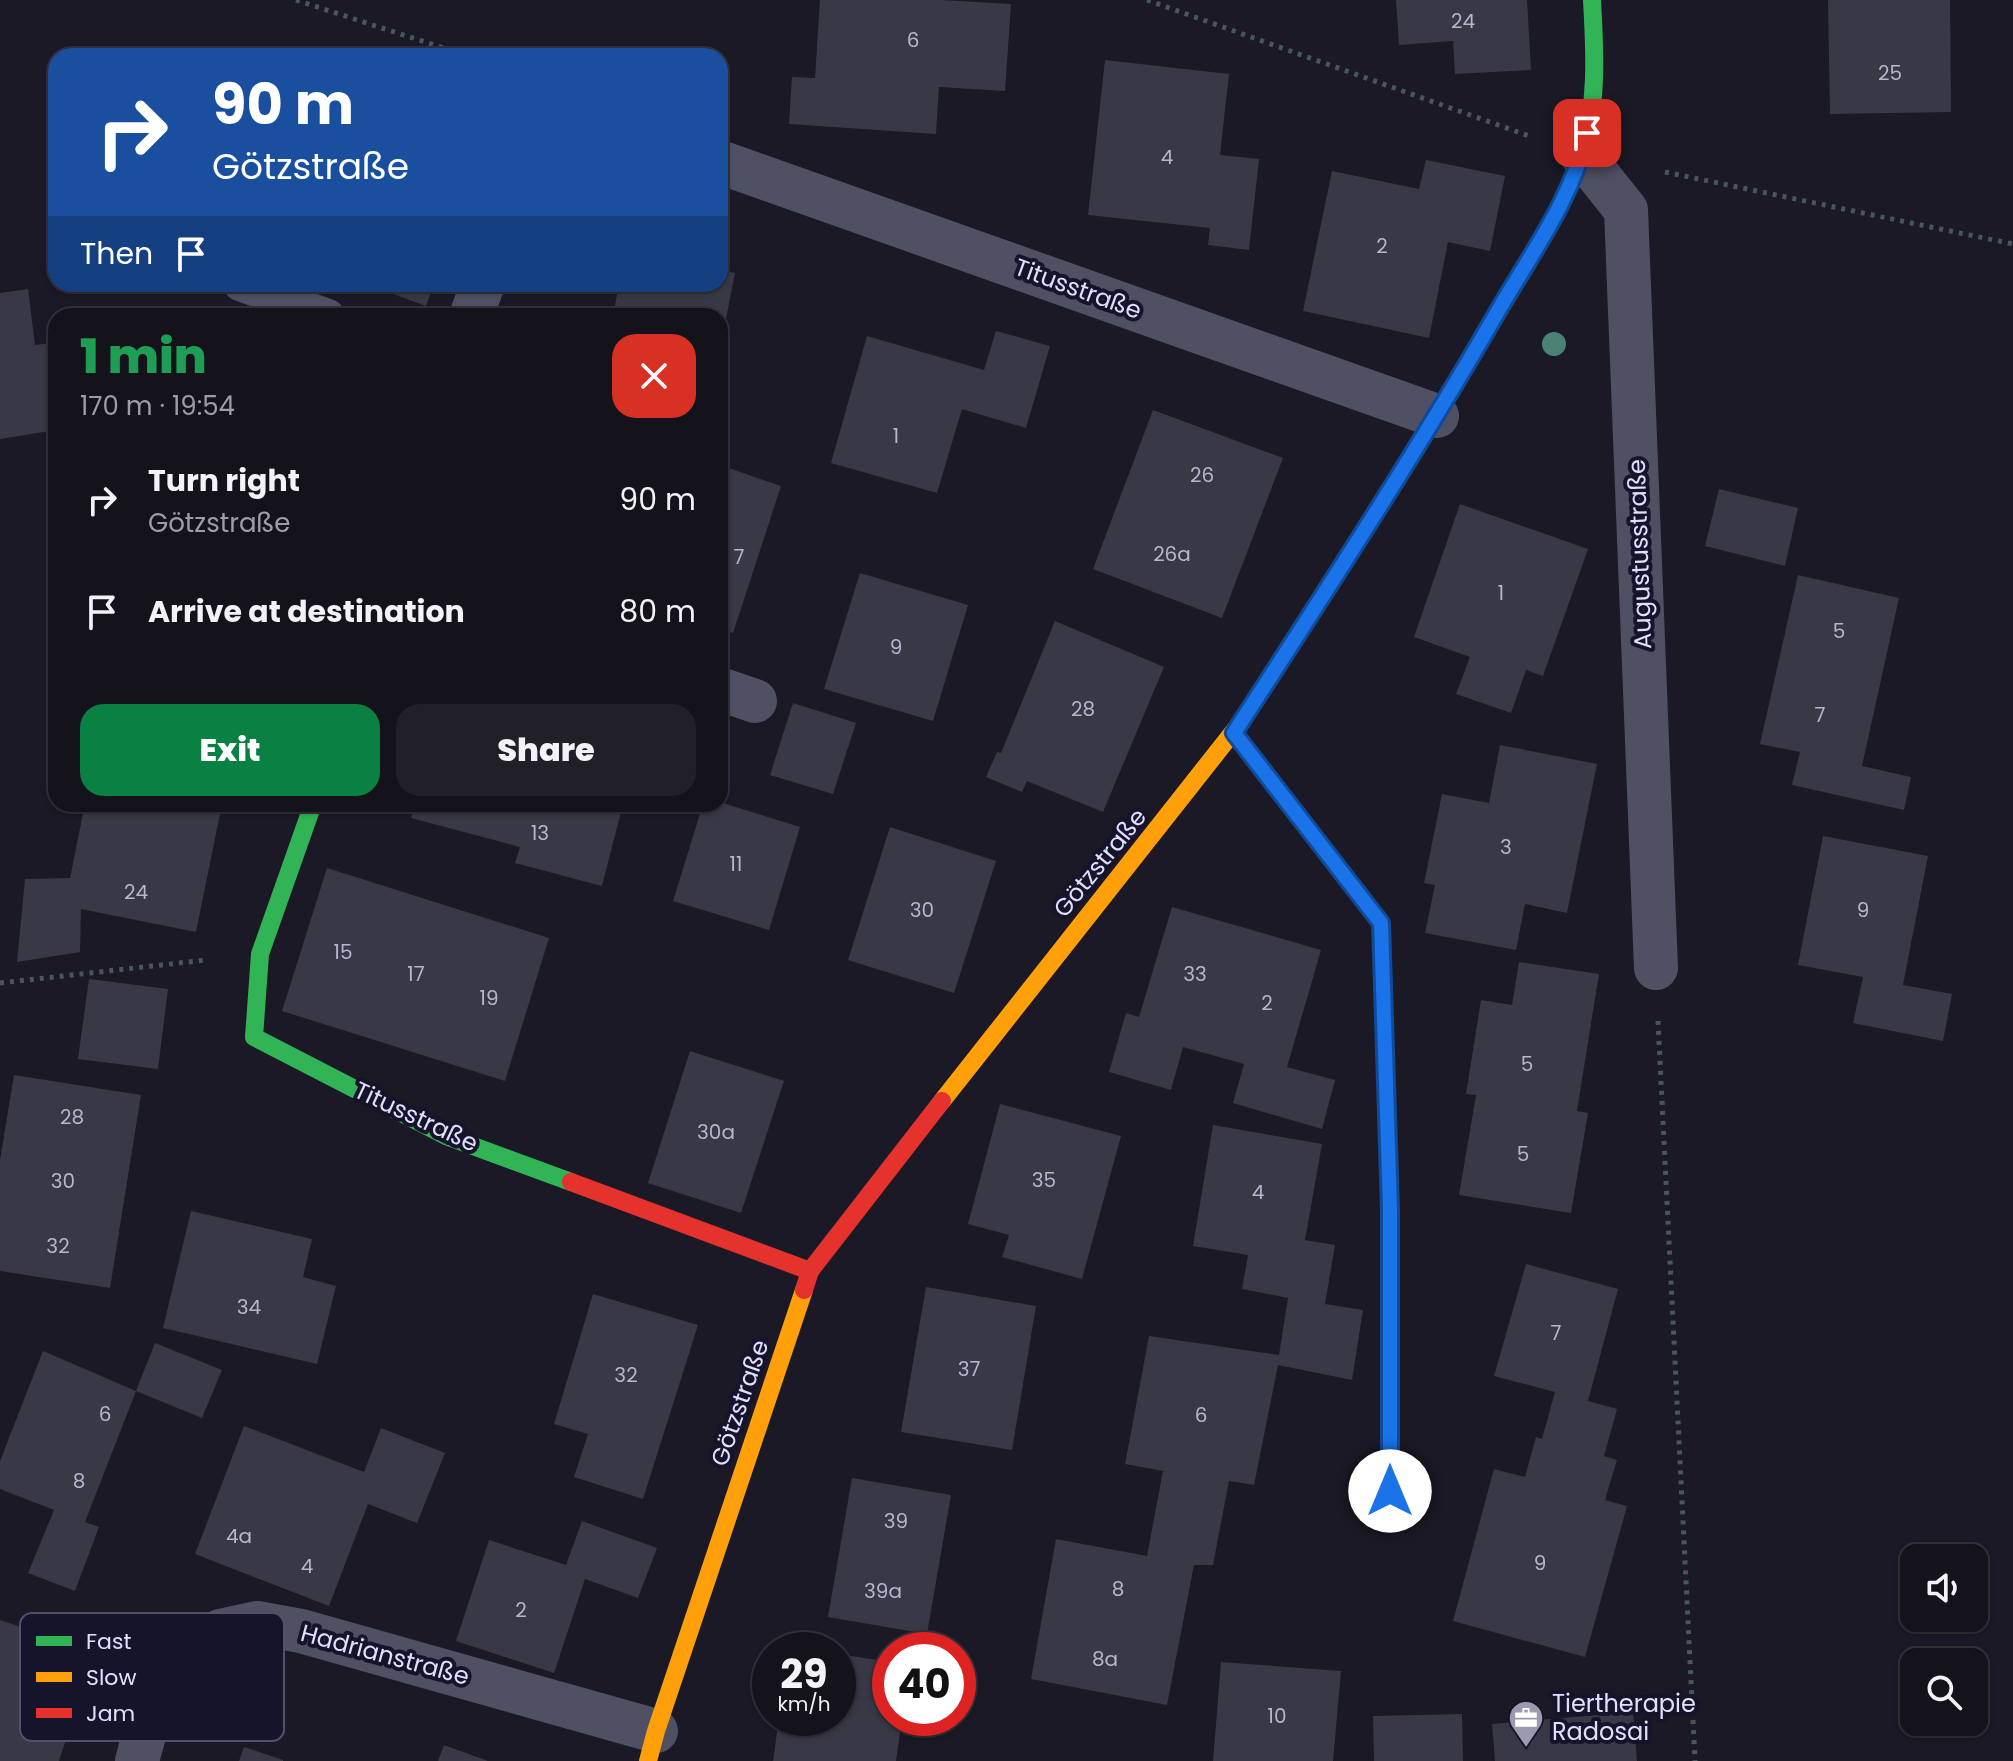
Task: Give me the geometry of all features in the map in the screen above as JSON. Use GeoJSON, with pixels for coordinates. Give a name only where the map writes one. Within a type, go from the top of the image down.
{"type":"FeatureCollection","features":[{"type":"Feature","properties":{"kind":"street","name":"Götzstraße"},"geometry":{"type":"LineString","coordinates":[[652,1746],[810,1271],[1234,733],[1437,416],[1564,199],[1582,155],[1593,99],[1592,0]]}},
{"type":"Feature","properties":{"kind":"street","name":"Augustusstraße"},"geometry":{"type":"LineString","coordinates":[[1582,155],[1626,210],[1656,968]]}},
{"type":"Feature","properties":{"kind":"street","name":"Titusstraße"},"geometry":{"type":"LineString","coordinates":[[728,165],[1437,416]]}},
{"type":"Feature","properties":{"kind":"street"},"geometry":{"type":"LineString","coordinates":[[1234,733],[1381,923],[1390,1210],[1390,1522]]}},
{"type":"Feature","properties":{"kind":"street","name":"Titusstraße"},"geometry":{"type":"LineString","coordinates":[[310,812],[260,954],[254,1037],[446,1136],[810,1271]]}},
{"type":"Feature","properties":{"kind":"street","name":"Hadrianstraße"},"geometry":{"type":"LineString","coordinates":[[284,1628],[652,1746]]}},
{"type":"Feature","properties":{"kind":"street","name":"Hadrianstraße"},"geometry":{"type":"LineString","coordinates":[[137,1761],[142,1741]]}},
{"type":"Feature","properties":{"kind":"lane"},"geometry":{"type":"LineString","coordinates":[[262,292],[306,308]]}},
{"type":"Feature","properties":{"kind":"path"},"geometry":{"type":"LineString","coordinates":[[296,0],[443,48]]}},
{"type":"Feature","properties":{"kind":"path"},"geometry":{"type":"LineString","coordinates":[[1147,0],[1582,155],[2013,244]]}},
{"type":"Feature","properties":{"kind":"path"},"geometry":{"type":"LineString","coordinates":[[0,983],[260,954]]}},
{"type":"Feature","properties":{"kind":"path"},"geometry":{"type":"LineString","coordinates":[[1656,968],[1695,1761]]}},
{"type":"Feature","properties":{"kind":"building"},"geometry":{"type":"Polygon","coordinates":[[[820,0],[941,0],[1011,4],[1005,91],[939,87],[936,134],[789,124],[792,77],[815,78],[820,0]]]}},
{"type":"Feature","properties":{"kind":"building"},"geometry":{"type":"Polygon","coordinates":[[[1396,0],[1527,0],[1531,70],[1455,74],[1453,41],[1399,45],[1396,0]]]}},
{"type":"Feature","properties":{"kind":"building"},"geometry":{"type":"Polygon","coordinates":[[[1828,0],[1950,0],[1951,112],[1830,114],[1828,0]]]}},
{"type":"Feature","properties":{"kind":"building"},"geometry":{"type":"Polygon","coordinates":[[[1105,60],[1229,74],[1220,155],[1259,159],[1249,250],[1208,245],[1210,228],[1088,215],[1105,60]]]}},
{"type":"Feature","properties":{"kind":"building"},"geometry":{"type":"Polygon","coordinates":[[[1426,160],[1505,176],[1490,251],[1448,242],[1429,338],[1303,311],[1332,171],[1419,189],[1426,160]]]}},
{"type":"Feature","properties":{"kind":"building"},"geometry":{"type":"Polygon","coordinates":[[[728,272],[735,273],[728,308],[614,308],[618,292],[728,292],[728,272]]]}},
{"type":"Feature","properties":{"kind":"building"},"geometry":{"type":"Polygon","coordinates":[[[28,289],[35,345],[48,343],[48,431],[0,439],[0,293],[28,289]]]}},
{"type":"Feature","properties":{"kind":"building"},"geometry":{"type":"Polygon","coordinates":[[[388,292],[431,292],[426,306],[388,292]]]}},
{"type":"Feature","properties":{"kind":"building"},"geometry":{"type":"Polygon","coordinates":[[[996,331],[1050,346],[1026,428],[962,409],[937,493],[831,463],[867,336],[984,370],[996,331]]]}},
{"type":"Feature","properties":{"kind":"building"},"geometry":{"type":"Polygon","coordinates":[[[1153,410],[1283,458],[1222,618],[1093,569],[1153,410]]]}},
{"type":"Feature","properties":{"kind":"building"},"geometry":{"type":"Polygon","coordinates":[[[728,468],[781,486],[733,633],[728,631],[728,468]]]}},
{"type":"Feature","properties":{"kind":"building"},"geometry":{"type":"Polygon","coordinates":[[[1719,489],[1798,508],[1785,566],[1705,546],[1719,489]]]}},
{"type":"Feature","properties":{"kind":"building"},"geometry":{"type":"Polygon","coordinates":[[[1460,504],[1588,549],[1543,676],[1526,670],[1511,713],[1456,694],[1470,657],[1414,637],[1460,504]]]}},
{"type":"Feature","properties":{"kind":"building"},"geometry":{"type":"Polygon","coordinates":[[[860,573],[968,605],[933,721],[824,689],[860,573]]]}},
{"type":"Feature","properties":{"kind":"building"},"geometry":{"type":"Polygon","coordinates":[[[1798,575],[1899,598],[1862,766],[1911,777],[1904,810],[1792,785],[1800,752],[1760,744],[1798,575]]]}},
{"type":"Feature","properties":{"kind":"building"},"geometry":{"type":"Polygon","coordinates":[[[1055,621],[1164,667],[1103,812],[1027,781],[1022,792],[986,777],[997,752],[1001,753],[1055,621]]]}},
{"type":"Feature","properties":{"kind":"building"},"geometry":{"type":"Polygon","coordinates":[[[793,703],[856,723],[833,794],[770,775],[793,703]]]}},
{"type":"Feature","properties":{"kind":"building"},"geometry":{"type":"Polygon","coordinates":[[[1500,745],[1597,764],[1567,913],[1525,904],[1516,950],[1425,933],[1435,885],[1424,883],[1442,794],[1489,803],[1500,745]]]}},
{"type":"Feature","properties":{"kind":"building"},"geometry":{"type":"Polygon","coordinates":[[[728,804],[800,827],[769,930],[673,901],[701,812],[728,812],[728,804]]]}},
{"type":"Feature","properties":{"kind":"building"},"geometry":{"type":"Polygon","coordinates":[[[83,812],[220,812],[196,932],[81,909],[80,952],[17,962],[25,879],[70,878],[83,812]]]}},
{"type":"Feature","properties":{"kind":"building"},"geometry":{"type":"Polygon","coordinates":[[[413,812],[621,812],[602,886],[515,863],[520,847],[411,818],[413,812]]]}},
{"type":"Feature","properties":{"kind":"building"},"geometry":{"type":"Polygon","coordinates":[[[890,827],[996,861],[954,993],[848,960],[890,827]]]}},
{"type":"Feature","properties":{"kind":"building"},"geometry":{"type":"Polygon","coordinates":[[[1823,836],[1928,856],[1903,985],[1952,994],[1943,1041],[1853,1023],[1863,977],[1798,965],[1823,836]]]}},
{"type":"Feature","properties":{"kind":"building"},"geometry":{"type":"Polygon","coordinates":[[[327,868],[549,938],[505,1081],[282,1011],[327,868]]]}},
{"type":"Feature","properties":{"kind":"building"},"geometry":{"type":"Polygon","coordinates":[[[1172,907],[1321,950],[1287,1067],[1335,1080],[1322,1129],[1233,1103],[1244,1064],[1183,1047],[1171,1090],[1109,1072],[1126,1013],[1139,1017],[1172,907]]]}},
{"type":"Feature","properties":{"kind":"building"},"geometry":{"type":"Polygon","coordinates":[[[1519,962],[1599,974],[1577,1111],[1588,1113],[1571,1213],[1459,1195],[1476,1095],[1466,1094],[1481,1000],[1512,1005],[1519,962]]]}},
{"type":"Feature","properties":{"kind":"building"},"geometry":{"type":"Polygon","coordinates":[[[89,979],[168,989],[158,1069],[78,1059],[89,979]]]}},
{"type":"Feature","properties":{"kind":"building"},"geometry":{"type":"Polygon","coordinates":[[[690,1051],[784,1081],[741,1213],[648,1183],[690,1051]]]}},
{"type":"Feature","properties":{"kind":"building"},"geometry":{"type":"Polygon","coordinates":[[[14,1075],[141,1095],[110,1288],[0,1271],[0,1160],[14,1075]]]}},
{"type":"Feature","properties":{"kind":"building"},"geometry":{"type":"Polygon","coordinates":[[[1000,1104],[1121,1136],[1082,1279],[1002,1257],[1009,1235],[968,1224],[1000,1104]]]}},
{"type":"Feature","properties":{"kind":"building"},"geometry":{"type":"Polygon","coordinates":[[[1213,1125],[1322,1144],[1305,1240],[1335,1245],[1325,1304],[1363,1310],[1352,1380],[1278,1365],[1254,1485],[1229,1481],[1213,1565],[1194,1565],[1167,1705],[1031,1679],[1056,1539],[1147,1556],[1163,1471],[1125,1464],[1149,1336],[1279,1355],[1288,1298],[1242,1289],[1248,1255],[1193,1246],[1213,1125]]]}},
{"type":"Feature","properties":{"kind":"building"},"geometry":{"type":"Polygon","coordinates":[[[191,1211],[312,1239],[303,1277],[336,1286],[317,1364],[163,1328],[191,1211]]]}},
{"type":"Feature","properties":{"kind":"building"},"geometry":{"type":"Polygon","coordinates":[[[1526,1264],[1618,1289],[1588,1401],[1617,1409],[1604,1456],[1617,1460],[1605,1500],[1627,1506],[1585,1657],[1453,1621],[1494,1469],[1525,1477],[1536,1437],[1542,1439],[1555,1392],[1494,1376],[1526,1264]]]}},
{"type":"Feature","properties":{"kind":"building"},"geometry":{"type":"Polygon","coordinates":[[[926,1287],[1036,1306],[1012,1450],[901,1432],[926,1287]]]}},
{"type":"Feature","properties":{"kind":"building"},"geometry":{"type":"Polygon","coordinates":[[[593,1294],[698,1325],[643,1499],[574,1477],[588,1434],[554,1424],[593,1294]]]}},
{"type":"Feature","properties":{"kind":"building"},"geometry":{"type":"Polygon","coordinates":[[[155,1343],[222,1370],[202,1418],[136,1391],[155,1343]]]}},
{"type":"Feature","properties":{"kind":"building"},"geometry":{"type":"Polygon","coordinates":[[[43,1351],[136,1391],[85,1522],[99,1527],[75,1591],[28,1573],[54,1510],[0,1489],[0,1461],[43,1351]]]}},
{"type":"Feature","properties":{"kind":"building"},"geometry":{"type":"Polygon","coordinates":[[[244,1426],[364,1472],[381,1428],[445,1453],[417,1523],[368,1504],[329,1606],[195,1554],[244,1426]]]}},
{"type":"Feature","properties":{"kind":"building"},"geometry":{"type":"Polygon","coordinates":[[[852,1478],[951,1495],[927,1632],[828,1617],[852,1478]]]}},
{"type":"Feature","properties":{"kind":"building"},"geometry":{"type":"Polygon","coordinates":[[[582,1521],[657,1548],[638,1598],[585,1579],[554,1673],[456,1641],[489,1540],[566,1565],[582,1521]]]}},
{"type":"Feature","properties":{"kind":"building"},"geometry":{"type":"Polygon","coordinates":[[[0,1620],[20,1627],[20,1741],[66,1741],[59,1761],[0,1761],[0,1620]]]}},
{"type":"Feature","properties":{"kind":"building"},"geometry":{"type":"Polygon","coordinates":[[[856,1657],[872,1659],[872,1736],[899,1736],[896,1761],[773,1761],[776,1736],[856,1736],[856,1657]]]}},
{"type":"Feature","properties":{"kind":"building"},"geometry":{"type":"Polygon","coordinates":[[[1221,1662],[1341,1671],[1333,1761],[1213,1761],[1221,1662]]]}},
{"type":"Feature","properties":{"kind":"building"},"geometry":{"type":"Polygon","coordinates":[[[1633,1712],[1637,1761],[1495,1761],[1492,1724],[1633,1712]]]}},
{"type":"Feature","properties":{"kind":"building"},"geometry":{"type":"Polygon","coordinates":[[[1462,1714],[1463,1761],[1374,1761],[1373,1716],[1462,1714]]]}},
{"type":"Feature","properties":{"kind":"building"},"geometry":{"type":"Polygon","coordinates":[[[444,1745],[488,1761],[438,1761],[444,1745]]]}},
{"type":"Feature","properties":{"kind":"building"},"geometry":{"type":"Polygon","coordinates":[[[244,1747],[283,1760],[283,1761],[239,1761],[244,1747]]]}},
{"type":"Feature","properties":{"kind":"traffic: fast"},"geometry":{"type":"LineString","coordinates":[[1241,722],[1429,427],[1563,200],[1581,156],[1593,98],[1592,0]]}},
{"type":"Feature","properties":{"kind":"traffic: fast"},"geometry":{"type":"LineString","coordinates":[[310,812],[260,954],[254,1037],[446,1136],[571,1182]]}},
{"type":"Feature","properties":{"kind":"traffic: fast"},"geometry":{"type":"LineString","coordinates":[[1382,965],[1390,1210],[1390,1522]]}},
{"type":"Feature","properties":{"kind":"traffic: slow"},"geometry":{"type":"LineString","coordinates":[[942,1101],[1241,722]]}},
{"type":"Feature","properties":{"kind":"traffic: slow"},"geometry":{"type":"LineString","coordinates":[[648,1761],[804,1290]]}},
{"type":"Feature","properties":{"kind":"traffic: jam"},"geometry":{"type":"LineString","coordinates":[[1234,733],[1381,923],[1382,965]]}},
{"type":"Feature","properties":{"kind":"traffic: jam"},"geometry":{"type":"LineString","coordinates":[[804,1290],[810,1271],[942,1101]]}},
{"type":"Feature","properties":{"kind":"traffic: jam"},"geometry":{"type":"LineString","coordinates":[[571,1182],[810,1271]]}},
{"type":"Feature","properties":{"kind":"place","name":"Tiertherapie Radosai"},"geometry":{"type":"Point","coordinates":[1526,1749]}},
{"type":"Feature","properties":{"kind":"route"},"geometry":{"type":"LineString","coordinates":[[1390,1491],[1390,1210],[1381,923],[1234,733],[1437,416],[1564,199],[1582,155],[1587,133]]}}]}
